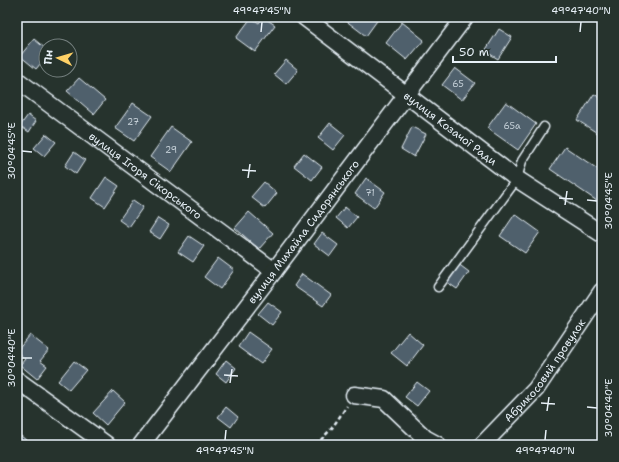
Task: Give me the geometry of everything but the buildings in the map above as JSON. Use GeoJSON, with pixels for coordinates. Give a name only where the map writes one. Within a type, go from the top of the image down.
{"type":"FeatureCollection","features":[{"type":"Feature","properties":{"kind":"street","name":"вулиця Козачої Ради"},"geometry":{"type":"LineString","coordinates":[[304,17],[517,179],[602,234]]}},
{"type":"Feature","properties":{"kind":"street","name":"вулиця Михайла Сидорянського"},"geometry":{"type":"LineString","coordinates":[[141,445],[465,17]]}},
{"type":"Feature","properties":{"kind":"street","name":"вулиця Ігоря Сікорського"},"geometry":{"type":"LineString","coordinates":[[17,80],[274,271]]}},
{"type":"Feature","properties":{"kind":"street","name":"Абрикосовий провулок"},"geometry":{"type":"LineString","coordinates":[[482,445],[536,389],[602,291]]}},
{"type":"Feature","properties":{"kind":"street"},"geometry":{"type":"LineString","coordinates":[[17,380],[107,445]]}},
{"type":"Feature","properties":{"kind":"street"},"geometry":{"type":"LineString","coordinates":[[354,395],[384,399],[425,438],[438,445]]}},
{"type":"Feature","properties":{"kind":"lane"},"geometry":{"type":"LineString","coordinates":[[438,288],[517,179],[522,161],[544,127]]}},
{"type":"Feature","properties":{"kind":"path"},"geometry":{"type":"LineString","coordinates":[[316,445],[332,428],[354,395]]}}]}
